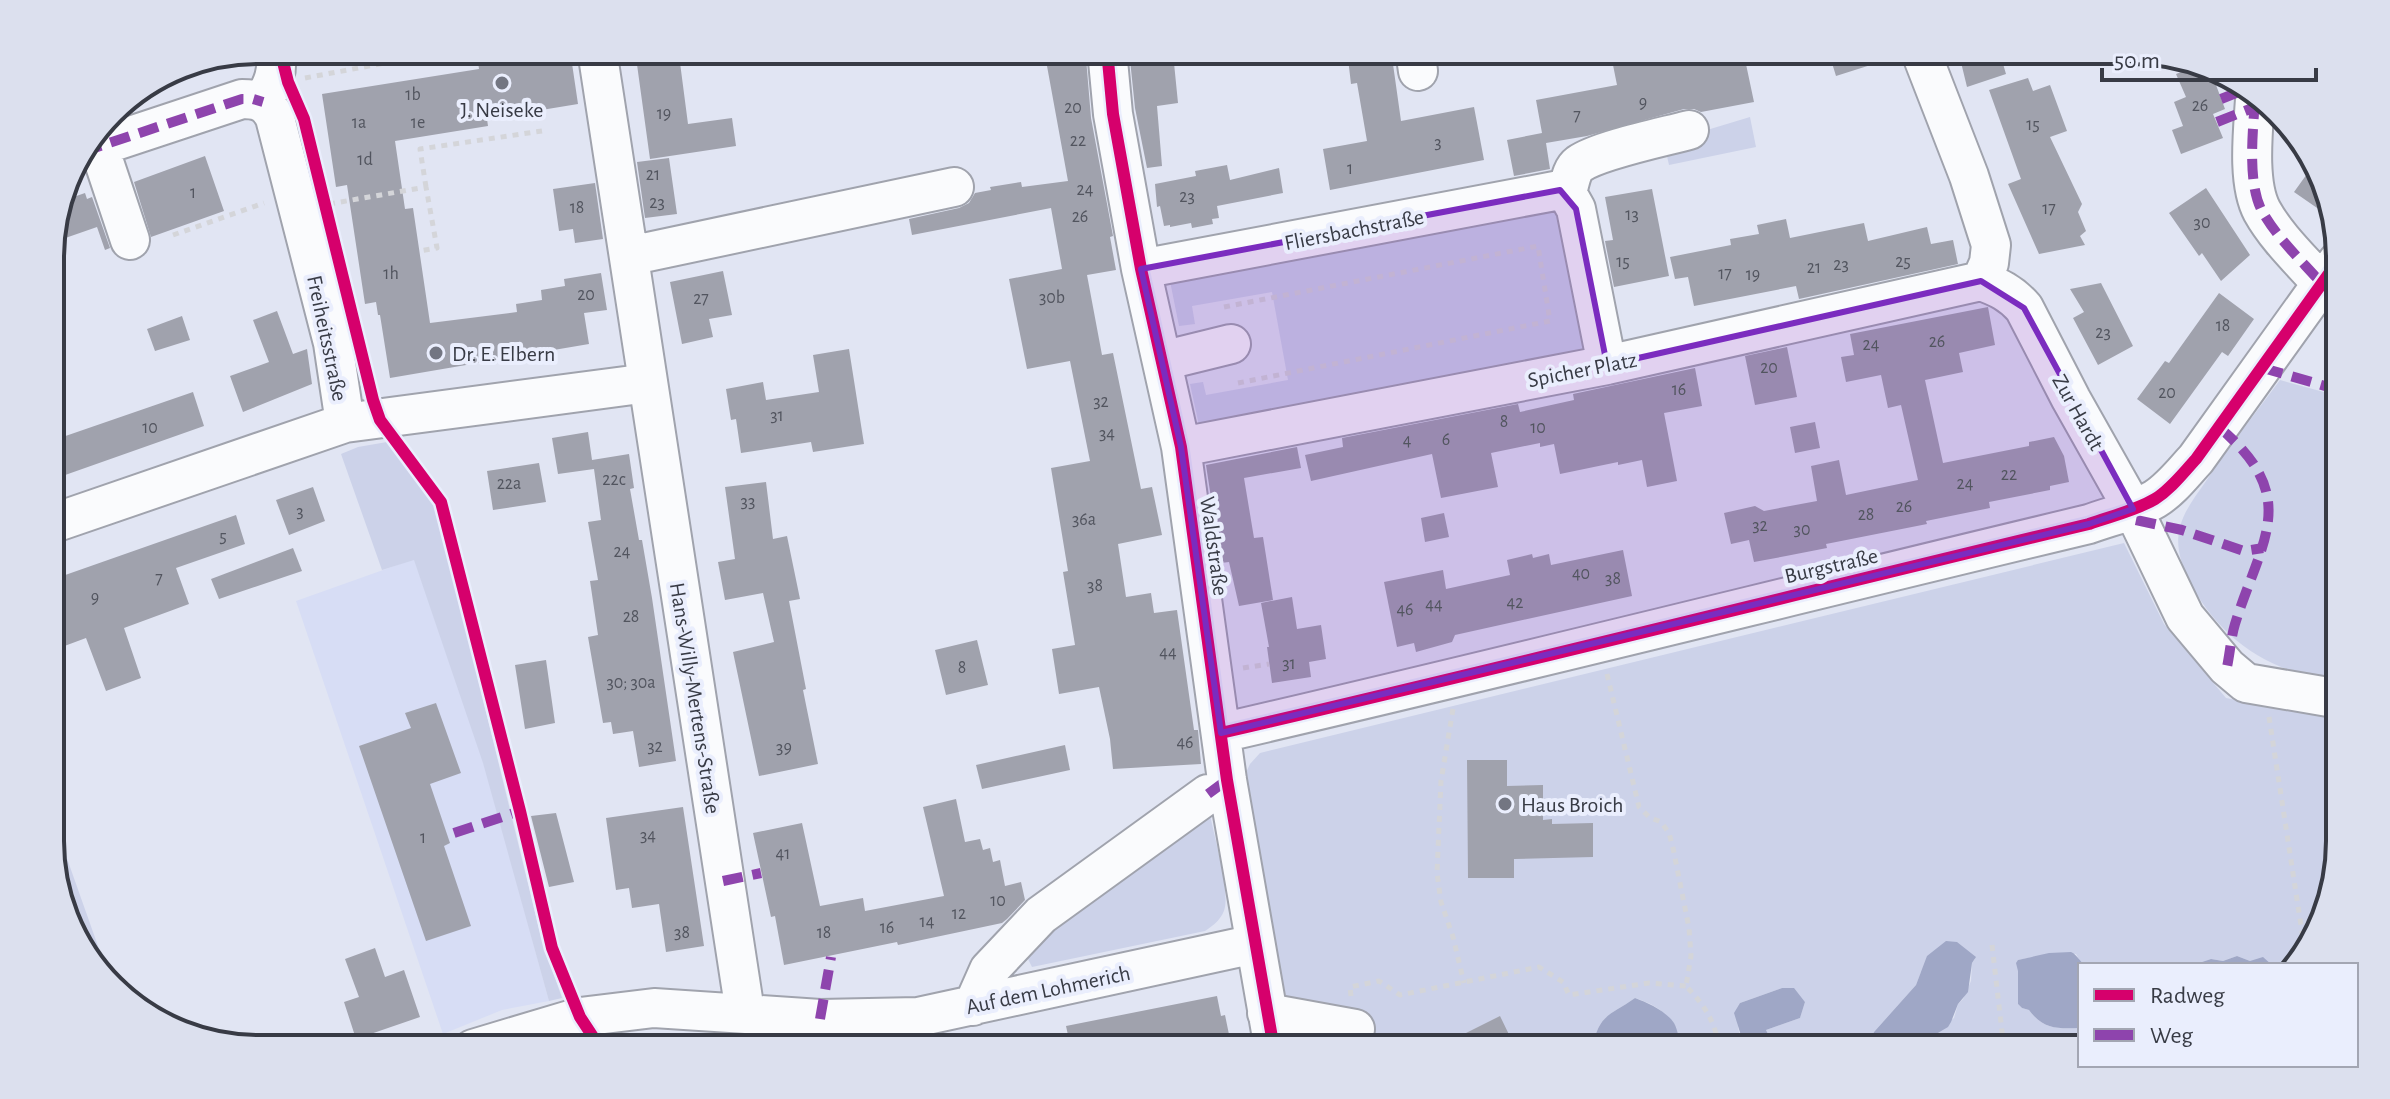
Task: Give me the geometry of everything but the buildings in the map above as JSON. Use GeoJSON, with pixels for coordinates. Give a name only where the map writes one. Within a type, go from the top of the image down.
{"type":"FeatureCollection","features":[{"type":"Feature","properties":{"kind":"street"},"geometry":{"type":"LineString","coordinates":[[99,147],[242,99],[263,102],[276,78],[278,64]]}},
{"type":"Feature","properties":{"kind":"street","name":"Hans-Willy-Mertens-Straße"},"geometry":{"type":"LineString","coordinates":[[599,64],[745,1012]]}},
{"type":"Feature","properties":{"kind":"street","name":"Waldstraße"},"geometry":{"type":"LineString","coordinates":[[1108,64],[1113,114],[1141,269],[1181,447],[1221,733],[1271,1031]]}},
{"type":"Feature","properties":{"kind":"street"},"geometry":{"type":"LineString","coordinates":[[1925,64],[1969,176],[1991,245],[1989,263],[1981,281]]}},
{"type":"Feature","properties":{"kind":"street","name":"Freiheitsstraße"},"geometry":{"type":"LineString","coordinates":[[64,520],[345,423],[310,198],[275,118],[263,102]]}},
{"type":"Feature","properties":{"kind":"street"},"geometry":{"type":"LineString","coordinates":[[2255,108],[2253,179],[2261,209],[2281,237],[2326,269]]}},
{"type":"Feature","properties":{"kind":"street"},"geometry":{"type":"LineString","coordinates":[[1607,365],[1576,209],[1567,193],[1573,172],[1578,165],[1601,154],[1689,130]]}},
{"type":"Feature","properties":{"kind":"street"},"geometry":{"type":"LineString","coordinates":[[94,156],[130,240]]}},
{"type":"Feature","properties":{"kind":"street"},"geometry":{"type":"LineString","coordinates":[[629,256],[954,187]]}},
{"type":"Feature","properties":{"kind":"street","name":"Fliersbachstraße"},"geometry":{"type":"LineString","coordinates":[[1141,269],[1553,190],[1567,193]]}},
{"type":"Feature","properties":{"kind":"street","name":"Burgstraße"},"geometry":{"type":"LineString","coordinates":[[1221,733],[2089,524],[2133,509],[2164,492],[2196,459],[2326,278]]}},
{"type":"Feature","properties":{"kind":"street","name":"Spicher Platz"},"geometry":{"type":"LineString","coordinates":[[1181,447],[1607,365],[1981,281]]}},
{"type":"Feature","properties":{"kind":"street","name":"Zur Hardt"},"geometry":{"type":"LineString","coordinates":[[1981,281],[2015,297],[2024,308],[2133,509],[2185,617],[2227,667],[2246,683],[2326,697]]}},
{"type":"Feature","properties":{"kind":"street"},"geometry":{"type":"LineString","coordinates":[[1162,361],[1231,344]]}},
{"type":"Feature","properties":{"kind":"street"},"geometry":{"type":"LineString","coordinates":[[345,423],[648,383]]}},
{"type":"Feature","properties":{"kind":"street"},"geometry":{"type":"LineString","coordinates":[[973,1006],[989,970],[1041,915],[1208,794]]}},
{"type":"Feature","properties":{"kind":"street","name":"Auf dem Lohmerich"},"geometry":{"type":"LineString","coordinates":[[520,1035],[580,1017],[654,1008],[820,1019],[918,1017],[1255,944]]}},
{"type":"Feature","properties":{"kind":"street"},"geometry":{"type":"LineString","coordinates":[[1271,1031],[1355,1029]]}},
{"type":"Feature","properties":{"kind":"path"},"geometry":{"type":"LineString","coordinates":[[303,79],[381,64]]}},
{"type":"Feature","properties":{"kind":"path"},"geometry":{"type":"LineString","coordinates":[[419,251],[437,248],[420,149],[542,131]]}},
{"type":"Feature","properties":{"kind":"path"},"geometry":{"type":"LineString","coordinates":[[173,235],[310,198],[426,187]]}},
{"type":"Feature","properties":{"kind":"path"},"geometry":{"type":"LineString","coordinates":[[1224,307],[1538,246],[1550,321],[1238,383]]}},
{"type":"Feature","properties":{"kind":"path"},"geometry":{"type":"LineString","coordinates":[[1599,641],[1639,807],[1649,817],[1661,822],[1669,833],[1673,848],[1690,942],[1686,986]]}},
{"type":"Feature","properties":{"kind":"path"},"geometry":{"type":"LineString","coordinates":[[1461,677],[1441,781],[1437,873],[1441,902],[1464,983]]}},
{"type":"Feature","properties":{"kind":"path"},"geometry":{"type":"LineString","coordinates":[[2265,687],[2302,933]]}},
{"type":"Feature","properties":{"kind":"path"},"geometry":{"type":"LineString","coordinates":[[1992,945],[2002,1035]]}},
{"type":"Feature","properties":{"kind":"path"},"geometry":{"type":"LineString","coordinates":[[1355,1029],[1350,987],[1379,981],[1400,995],[1539,967],[1563,982],[1569,995],[1649,983],[1686,986],[1706,1008],[1717,1035]]}},
{"type":"Feature","properties":{"kind":"highlighted area"},"geometry":{"type":"Polygon","coordinates":[[[1560,190],[1576,209],[1607,365],[1981,281],[2024,308],[2133,509],[2089,524],[1221,733],[1181,447],[1141,269],[1560,190]]]}},
{"type":"Feature","properties":{"kind":"shaded area"},"geometry":{"type":"Polygon","coordinates":[[[1750,117],[1756,147],[1669,165],[1664,143],[1750,117]]]}},
{"type":"Feature","properties":{"kind":"shaded area"},"geometry":{"type":"Polygon","coordinates":[[[1559,206],[1586,350],[1199,425],[1190,384],[1203,382],[1206,395],[1288,380],[1272,292],[1192,306],[1195,324],[1179,326],[1170,281],[1559,206]]]}},
{"type":"Feature","properties":{"kind":"shaded area"},"geometry":{"type":"Polygon","coordinates":[[[2280,380],[2326,393],[2326,676],[2289,670],[2248,649],[2214,618],[2189,580],[2178,541],[2182,521],[2222,457],[2280,380]]]}},
{"type":"Feature","properties":{"kind":"shaded area"},"geometry":{"type":"Polygon","coordinates":[[[387,442],[435,503],[541,937],[562,998],[549,1001],[483,763],[414,560],[382,570],[341,454],[358,447],[387,442]]]}},
{"type":"Feature","properties":{"kind":"shaded area"},"geometry":{"type":"Polygon","coordinates":[[[2124,543],[2164,624],[2226,698],[2326,717],[2326,854],[2316,903],[2300,938],[2282,963],[2250,961],[2237,956],[2199,963],[2081,963],[2076,954],[2018,960],[2018,1004],[2045,1024],[2057,1028],[2078,1028],[2078,1035],[1930,1035],[1954,1018],[1971,981],[1975,959],[1921,972],[1916,985],[1873,1035],[1768,1035],[1766,1030],[1800,1018],[1805,1002],[1793,988],[1782,988],[1740,1003],[1740,1035],[1678,1035],[1667,1016],[1635,998],[1602,1022],[1596,1035],[1299,1035],[1350,1009],[1286,997],[1243,779],[1260,753],[2124,543]]]}},
{"type":"Feature","properties":{"kind":"shaded area"},"geometry":{"type":"Polygon","coordinates":[[[414,559],[484,763],[549,1001],[502,1010],[443,1034],[296,601],[414,559]]]}},
{"type":"Feature","properties":{"kind":"shaded area"},"geometry":{"type":"Polygon","coordinates":[[[1208,805],[1226,898],[1224,911],[1215,924],[1205,931],[1032,967],[1028,959],[1030,948],[1208,805]]]}},
{"type":"Feature","properties":{"kind":"shaded area"},"geometry":{"type":"Polygon","coordinates":[[[65,853],[101,954],[79,915],[71,891],[65,853]]]}},
{"type":"Feature","properties":{"kind":"shaded area"},"geometry":{"type":"Polygon","coordinates":[[[1946,941],[1957,942],[1976,957],[1972,963],[1968,992],[1958,1004],[1948,1027],[1934,1035],[1873,1035],[1916,985],[1927,956],[1946,941]]]}},
{"type":"Feature","properties":{"kind":"shaded area"},"geometry":{"type":"Polygon","coordinates":[[[2071,952],[2083,963],[2078,963],[2078,1028],[2051,1026],[2018,1004],[2016,963],[2049,953],[2071,952]]]}},
{"type":"Feature","properties":{"kind":"shaded area"},"geometry":{"type":"Polygon","coordinates":[[[2237,956],[2250,961],[2263,957],[2270,963],[2199,963],[2211,959],[2223,961],[2237,956]]]}},
{"type":"Feature","properties":{"kind":"shaded area"},"geometry":{"type":"Polygon","coordinates":[[[1782,988],[1794,988],[1805,1002],[1800,1018],[1766,1030],[1768,1035],[1741,1035],[1734,1013],[1740,1003],[1782,988]]]}},
{"type":"Feature","properties":{"kind":"shaded area"},"geometry":{"type":"Polygon","coordinates":[[[1635,998],[1671,1019],[1678,1035],[1596,1035],[1602,1022],[1635,998]]]}},
{"type":"Feature","properties":{"kind":"marked path"},"geometry":{"type":"LineString","coordinates":[[2221,99],[2235,94]]}},
{"type":"Feature","properties":{"kind":"marked path"},"geometry":{"type":"LineString","coordinates":[[100,146],[242,99],[263,102]]}},
{"type":"Feature","properties":{"kind":"marked path"},"geometry":{"type":"LineString","coordinates":[[2217,122],[2254,107]]}},
{"type":"Feature","properties":{"kind":"marked path"},"geometry":{"type":"LineString","coordinates":[[2255,108],[2252,156],[2257,199],[2275,231],[2322,284]]}},
{"type":"Feature","properties":{"kind":"marked path"},"geometry":{"type":"LineString","coordinates":[[2263,368],[2326,386]]}},
{"type":"Feature","properties":{"kind":"marked path"},"geometry":{"type":"LineString","coordinates":[[2220,428],[2245,453],[2261,476],[2268,499],[2268,521],[2263,544],[2232,634],[2227,667]]}},
{"type":"Feature","properties":{"kind":"marked path"},"geometry":{"type":"LineString","coordinates":[[2136,520],[2182,530],[2244,551],[2263,548]]}},
{"type":"Feature","properties":{"kind":"marked path"},"geometry":{"type":"LineString","coordinates":[[1208,794],[1227,780]]}},
{"type":"Feature","properties":{"kind":"marked path"},"geometry":{"type":"LineString","coordinates":[[454,833],[520,811]]}},
{"type":"Feature","properties":{"kind":"marked path"},"geometry":{"type":"LineString","coordinates":[[723,881],[761,873]]}},
{"type":"Feature","properties":{"kind":"marked path"},"geometry":{"type":"LineString","coordinates":[[820,1019],[831,957]]}},
{"type":"Feature","properties":{"kind":"cycle path"},"geometry":{"type":"LineString","coordinates":[[284,64],[304,119],[380,420],[441,502],[552,948],[580,1017],[592,1035]]}},
{"type":"Feature","properties":{"kind":"cycle path"},"geometry":{"type":"LineString","coordinates":[[1108,64],[1113,114],[1141,269],[1181,447],[1227,780],[1272,1035]]}},
{"type":"Feature","properties":{"kind":"cycle path"},"geometry":{"type":"LineString","coordinates":[[1221,733],[2089,524],[2139,507],[2166,490],[2196,459],[2326,278]]}},
{"type":"Feature","properties":{"kind":"place","name":"J. Neiseke"},"geometry":{"type":"Point","coordinates":[502,83]}},
{"type":"Feature","properties":{"kind":"place","name":"Dr. E. Elbern"},"geometry":{"type":"Point","coordinates":[436,353]}},
{"type":"Feature","properties":{"kind":"place","name":"Haus Broich"},"geometry":{"type":"Point","coordinates":[1505,804]}}]}
